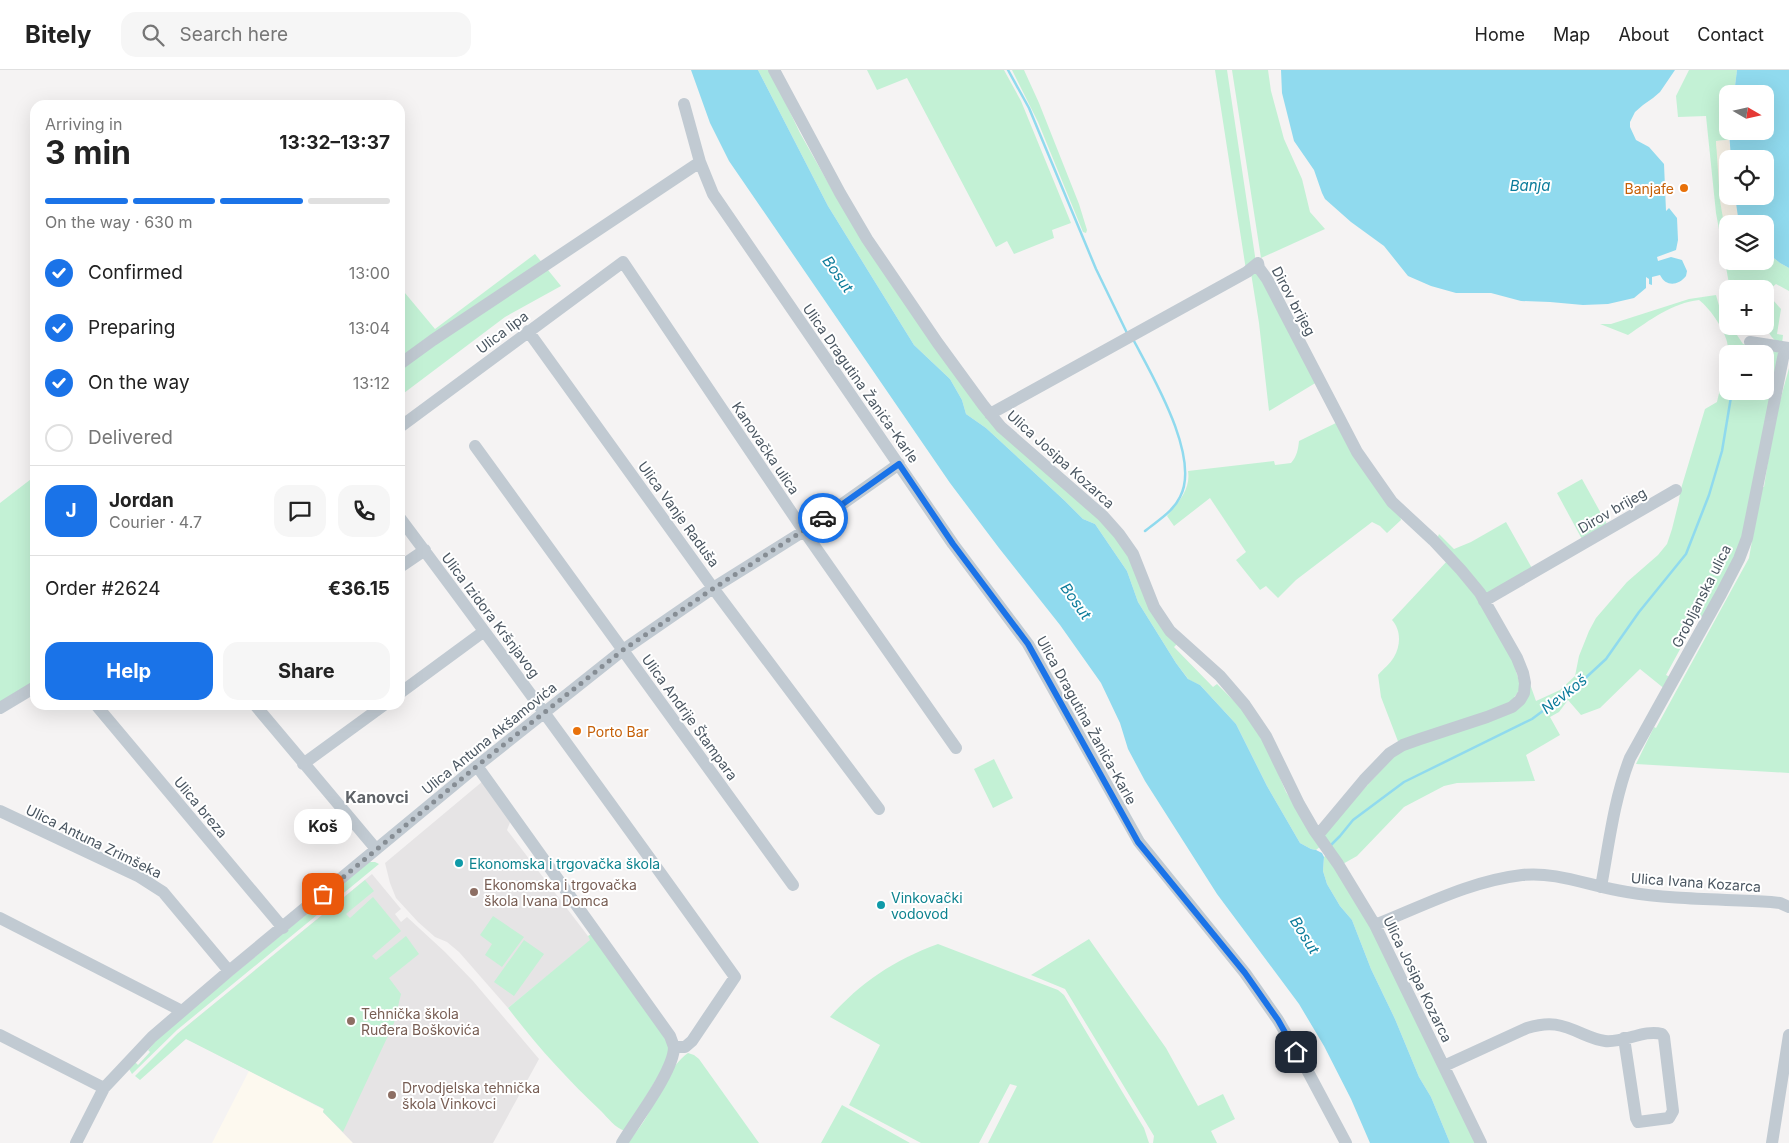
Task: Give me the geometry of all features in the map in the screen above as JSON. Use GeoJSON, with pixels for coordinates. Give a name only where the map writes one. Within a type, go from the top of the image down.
{"type":"FeatureCollection","features":[{"type":"Feature","properties":{"kind":"street","name":"Ulica Josipa Kozarca"},"geometry":{"type":"LineString","coordinates":[[774,70],[816,150],[867,239],[937,342],[990,414],[1001,427],[1103,516],[1119,534],[1134,554],[1154,606],[1170,631],[1220,676],[1246,705],[1266,736],[1290,788],[1375,925],[1481,1143]]}},
{"type":"Feature","properties":{"kind":"street","name":"Ulica Dragutina Žanića-Karle"},"geometry":{"type":"LineString","coordinates":[[684,104],[700,162],[713,194],[953,544],[1028,644],[1138,842],[1245,973],[1278,1020],[1346,1143]]}},
{"type":"Feature","properties":{"kind":"street"},"geometry":{"type":"LineString","coordinates":[[405,360],[700,162]]}},
{"type":"Feature","properties":{"kind":"street","name":"Ulica lipa"},"geometry":{"type":"LineString","coordinates":[[405,423],[528,330],[623,262]]}},
{"type":"Feature","properties":{"kind":"street","name":"Kanovačka ulica"},"geometry":{"type":"LineString","coordinates":[[623,262],[804,532],[956,748]]}},
{"type":"Feature","properties":{"kind":"street","name":"Dirov brijeg"},"geometry":{"type":"LineString","coordinates":[[990,414],[1247,272],[1258,263],[1357,452],[1392,502],[1451,558],[1480,593],[1523,672],[1524,693],[1520,700],[1512,707],[1403,745],[1390,753],[1320,838]]}},
{"type":"Feature","properties":{"kind":"street","name":"Ulica Vanje Raduša"},"geometry":{"type":"LineString","coordinates":[[528,330],[714,588],[879,809]]}},
{"type":"Feature","properties":{"kind":"street","name":"Grobljanska ulica"},"geometry":{"type":"LineString","coordinates":[[1601,886],[1613,817],[1623,775],[1630,758],[1739,559],[1746,538],[1787,348],[1750,342]]}},
{"type":"Feature","properties":{"kind":"street","name":"Ulica Andrije Štampara"},"geometry":{"type":"LineString","coordinates":[[475,446],[793,885]]}},
{"type":"Feature","properties":{"kind":"street","name":"Ulica Antuna Akšamovića"},"geometry":{"type":"LineString","coordinates":[[76,1143],[104,1088],[152,1037],[376,849],[623,650],[714,588],[804,532],[899,464]]}},
{"type":"Feature","properties":{"kind":"street","name":"Dirov brijeg"},"geometry":{"type":"LineString","coordinates":[[1484,601],[1676,490]]}},
{"type":"Feature","properties":{"kind":"street","name":"Ulica Izidora Kršnjavog"},"geometry":{"type":"LineString","coordinates":[[405,525],[483,632],[545,712],[735,977],[692,1042],[679,1047]]}},
{"type":"Feature","properties":{"kind":"street"},"geometry":{"type":"LineString","coordinates":[[405,563],[424,550]]}},
{"type":"Feature","properties":{"kind":"street"},"geometry":{"type":"LineString","coordinates":[[405,689],[483,632]]}},
{"type":"Feature","properties":{"kind":"street"},"geometry":{"type":"LineString","coordinates":[[0,708],[30,691]]}},
{"type":"Feature","properties":{"kind":"street","name":"Ulica breza"},"geometry":{"type":"LineString","coordinates":[[100,710],[283,928]]}},
{"type":"Feature","properties":{"kind":"street"},"geometry":{"type":"LineString","coordinates":[[259,710],[376,849]]}},
{"type":"Feature","properties":{"kind":"street"},"geometry":{"type":"LineString","coordinates":[[304,764],[377,710]]}},
{"type":"Feature","properties":{"kind":"street"},"geometry":{"type":"LineString","coordinates":[[477,766],[679,1047],[665,1075],[622,1143]]}},
{"type":"Feature","properties":{"kind":"street","name":"Ulica Antuna Zrimšeka"},"geometry":{"type":"LineString","coordinates":[[0,811],[138,876],[164,892],[229,971]]}},
{"type":"Feature","properties":{"kind":"street","name":"Ulica Ivana Kozarca"},"geometry":{"type":"LineString","coordinates":[[1375,925],[1478,884],[1523,875],[1560,878],[1651,895],[1773,902],[1789,907]]}},
{"type":"Feature","properties":{"kind":"street"},"geometry":{"type":"LineString","coordinates":[[0,918],[182,1011]]}},
{"type":"Feature","properties":{"kind":"street"},"geometry":{"type":"LineString","coordinates":[[1444,1066],[1527,1028],[1541,1024],[1552,1023],[1568,1027],[1604,1041],[1657,1033],[1662,1034],[1664,1037],[1673,1111],[1669,1118],[1638,1122],[1624,1038]]}},
{"type":"Feature","properties":{"kind":"street"},"geometry":{"type":"LineString","coordinates":[[0,1035],[104,1088]]}},
{"type":"Feature","properties":{"kind":"street"},"geometry":{"type":"LineString","coordinates":[[1772,1143],[1789,1035]]}},
{"type":"Feature","properties":{"kind":"shaded area","name":"Ekonomska i trgovačka škola Ivana Domca"},"geometry":{"type":"Polygon","coordinates":[[[483,781],[511,820],[507,830],[591,940],[508,1008],[459,952],[447,942],[435,937],[396,898],[385,863],[483,781]]]}},
{"type":"Feature","properties":{"kind":"shaded area","name":"Tehnička škola Ruđera Boškovića"},"geometry":{"type":"Polygon","coordinates":[[[372,874],[401,909],[395,914],[401,922],[407,917],[445,952],[473,981],[539,1059],[493,1143],[353,1143],[323,1112],[324,1109],[177,1034],[372,874]]]}},
{"type":"Feature","properties":{"kind":"shaded area"},"geometry":{"type":"Polygon","coordinates":[[[249,1071],[324,1110],[323,1112],[353,1143],[212,1143],[249,1071]]]}},
{"type":"Feature","properties":{"kind":"green space"},"geometry":{"type":"Polygon","coordinates":[[[758,70],[770,70],[800,133],[835,195],[972,399],[1116,535],[1177,644],[1174,647],[1213,687],[1217,684],[1246,713],[1269,752],[1286,792],[1321,846],[1316,850],[1300,843],[1267,786],[1236,724],[1200,685],[1189,680],[1176,663],[1138,602],[1127,571],[1095,524],[1083,519],[986,428],[966,414],[962,400],[950,379],[914,345],[828,206],[758,70]]]}},
{"type":"Feature","properties":{"kind":"green space"},"geometry":{"type":"Polygon","coordinates":[[[867,70],[1004,70],[1021,101],[1071,223],[1052,230],[1054,238],[1014,254],[1007,241],[996,247],[907,78],[877,90],[867,70]]]}},
{"type":"Feature","properties":{"kind":"green space"},"geometry":{"type":"Polygon","coordinates":[[[1012,70],[1024,70],[1039,103],[1079,204],[1087,230],[1086,233],[1083,232],[1038,122],[1012,70]]]}},
{"type":"Feature","properties":{"kind":"green space"},"geometry":{"type":"Polygon","coordinates":[[[1215,70],[1227,70],[1255,256],[1255,260],[1246,270],[1215,70]]]}},
{"type":"Feature","properties":{"kind":"green space"},"geometry":{"type":"Polygon","coordinates":[[[1232,70],[1268,70],[1271,91],[1284,139],[1302,179],[1310,212],[1325,229],[1261,258],[1232,70]]]}},
{"type":"Feature","properties":{"kind":"green space"},"geometry":{"type":"Polygon","coordinates":[[[1689,70],[1737,70],[1735,85],[1719,85],[1719,140],[1729,140],[1716,141],[1719,168],[1719,205],[1723,205],[1724,215],[1719,215],[1719,229],[1706,116],[1678,117],[1676,96],[1689,70]]]}},
{"type":"Feature","properties":{"kind":"green space"},"geometry":{"type":"Polygon","coordinates":[[[535,254],[561,286],[505,317],[405,392],[405,293],[435,329],[535,254]]]}},
{"type":"Feature","properties":{"kind":"green space"},"geometry":{"type":"Polygon","coordinates":[[[1774,258],[1789,268],[1789,291],[1776,284],[1774,286],[1774,280],[1728,280],[1726,270],[1774,270],[1774,258]]]}},
{"type":"Feature","properties":{"kind":"green space"},"geometry":{"type":"Polygon","coordinates":[[[1257,272],[1317,382],[1269,411],[1251,273],[1257,272]]]}},
{"type":"Feature","properties":{"kind":"green space"},"geometry":{"type":"Polygon","coordinates":[[[1716,295],[1719,306],[1719,324],[1699,300],[1670,308],[1628,335],[1600,324],[1611,324],[1689,299],[1716,295]]]}},
{"type":"Feature","properties":{"kind":"green space"},"geometry":{"type":"Polygon","coordinates":[[[1774,301],[1781,309],[1777,334],[1783,335],[1782,344],[1771,336],[1774,335],[1774,301]]]}},
{"type":"Feature","properties":{"kind":"green space"},"geometry":{"type":"Polygon","coordinates":[[[1737,335],[1743,344],[1749,345],[1728,345],[1725,336],[1737,335]]]}},
{"type":"Feature","properties":{"kind":"green space"},"geometry":{"type":"Polygon","coordinates":[[[1774,349],[1780,350],[1774,381],[1774,349]]]}},
{"type":"Feature","properties":{"kind":"green space"},"geometry":{"type":"Polygon","coordinates":[[[1789,368],[1789,773],[1636,764],[1654,727],[1656,728],[1749,558],[1760,495],[1762,487],[1764,487],[1774,423],[1789,368]]]}},
{"type":"Feature","properties":{"kind":"green space"},"geometry":{"type":"Polygon","coordinates":[[[1719,393],[1719,400],[1770,400],[1744,537],[1703,621],[1697,618],[1666,675],[1672,678],[1666,690],[1640,669],[1600,708],[1581,715],[1568,700],[1559,712],[1550,717],[1560,735],[1526,755],[1535,781],[1457,783],[1444,786],[1404,807],[1357,856],[1341,865],[1322,834],[1401,749],[1503,713],[1530,684],[1536,701],[1560,690],[1575,676],[1579,656],[1596,618],[1627,582],[1658,555],[1667,544],[1680,492],[1705,409],[1717,402],[1719,393]]]}},
{"type":"Feature","properties":{"kind":"green space"},"geometry":{"type":"Polygon","coordinates":[[[1338,422],[1401,520],[1387,533],[1380,526],[1372,522],[1296,580],[1278,598],[1266,586],[1260,590],[1236,560],[1246,552],[1210,498],[1174,526],[1167,516],[1186,490],[1188,471],[1274,461],[1275,465],[1291,463],[1297,453],[1299,441],[1338,422]]]}},
{"type":"Feature","properties":{"kind":"green space"},"geometry":{"type":"Polygon","coordinates":[[[1582,479],[1608,526],[1583,541],[1557,493],[1582,479]]]}},
{"type":"Feature","properties":{"kind":"green space"},"geometry":{"type":"Polygon","coordinates":[[[30,480],[30,687],[0,703],[0,503],[30,480]]]}},
{"type":"Feature","properties":{"kind":"green space"},"geometry":{"type":"Polygon","coordinates":[[[1506,522],[1533,570],[1485,597],[1437,539],[1439,534],[1454,549],[1471,542],[1506,522]]]}},
{"type":"Feature","properties":{"kind":"green space"},"geometry":{"type":"Polygon","coordinates":[[[1448,560],[1472,589],[1510,651],[1521,688],[1508,706],[1399,744],[1381,697],[1378,675],[1392,660],[1398,648],[1397,628],[1392,620],[1448,560]]]}},
{"type":"Feature","properties":{"kind":"green space"},"geometry":{"type":"Polygon","coordinates":[[[994,759],[1013,798],[993,808],[974,769],[994,759]]]}},
{"type":"Feature","properties":{"kind":"green space"},"geometry":{"type":"Polygon","coordinates":[[[1327,854],[1362,908],[1477,1143],[1450,1143],[1431,1097],[1419,1077],[1395,1019],[1371,969],[1352,920],[1340,906],[1327,884],[1323,871],[1324,857],[1327,854]]]}},
{"type":"Feature","properties":{"kind":"green space"},"geometry":{"type":"Polygon","coordinates":[[[369,862],[379,864],[177,1030],[132,1074],[128,1067],[134,1061],[138,1065],[150,1052],[148,1050],[162,1034],[369,862]]]}},
{"type":"Feature","properties":{"kind":"green space"},"geometry":{"type":"Polygon","coordinates":[[[365,880],[374,891],[346,914],[350,918],[373,897],[401,931],[372,956],[376,960],[406,936],[419,954],[389,978],[401,994],[394,1023],[343,1132],[323,1112],[324,1109],[186,1039],[140,1080],[135,1076],[176,1035],[365,880]]]}},
{"type":"Feature","properties":{"kind":"green space"},"geometry":{"type":"Polygon","coordinates":[[[493,916],[524,937],[502,967],[485,955],[492,944],[480,935],[493,916]]]}},
{"type":"Feature","properties":{"kind":"green space"},"geometry":{"type":"Polygon","coordinates":[[[593,933],[669,1040],[669,1058],[625,1131],[618,1128],[564,1074],[508,1008],[590,940],[588,936],[593,933]]]}},
{"type":"Feature","properties":{"kind":"green space"},"geometry":{"type":"Polygon","coordinates":[[[1089,939],[1166,1048],[1198,1106],[1223,1094],[1235,1119],[1211,1131],[1217,1143],[1153,1143],[1154,1136],[1065,989],[1031,975],[1089,939]]]}},
{"type":"Feature","properties":{"kind":"green space"},"geometry":{"type":"Polygon","coordinates":[[[524,940],[544,954],[514,996],[494,982],[524,940]]]}},
{"type":"Feature","properties":{"kind":"green space"},"geometry":{"type":"Polygon","coordinates":[[[938,944],[1058,990],[1064,995],[1144,1128],[1149,1143],[988,1143],[1017,1086],[1010,1084],[979,1143],[921,1143],[849,1105],[880,1045],[830,1017],[854,993],[879,973],[907,957],[938,944]]]}},
{"type":"Feature","properties":{"kind":"green space"},"geometry":{"type":"Polygon","coordinates":[[[688,1053],[699,1059],[759,1143],[628,1143],[646,1118],[670,1073],[688,1053]]]}},
{"type":"Feature","properties":{"kind":"green space"},"geometry":{"type":"Polygon","coordinates":[[[842,1105],[910,1143],[821,1143],[842,1105]]]}},
{"type":"Feature","properties":{"kind":"sand"},"geometry":{"type":"Polygon","coordinates":[[[1729,140],[1730,150],[1719,150],[1719,186],[1716,141],[1729,140]]]}},
{"type":"Feature","properties":{"kind":"sand"},"geometry":{"type":"Polygon","coordinates":[[[1721,205],[1736,205],[1738,215],[1722,215],[1721,205]]]}},
{"type":"Feature","properties":{"kind":"water","name":"Bosut"},"geometry":{"type":"Polygon","coordinates":[[[691,70],[758,70],[828,206],[914,345],[950,379],[962,400],[966,414],[986,428],[1083,519],[1095,524],[1127,571],[1138,602],[1176,663],[1188,679],[1200,685],[1236,724],[1267,786],[1300,843],[1322,853],[1324,857],[1323,871],[1327,884],[1340,906],[1352,920],[1371,969],[1395,1019],[1419,1077],[1431,1097],[1450,1143],[1370,1143],[1351,1099],[1324,1046],[1299,1004],[1217,894],[1145,781],[1128,749],[1120,723],[1101,683],[1060,625],[950,483],[729,161],[710,123],[691,70]]]}},
{"type":"Feature","properties":{"kind":"water","name":"Banja"},"geometry":{"type":"Polygon","coordinates":[[[1281,70],[1675,70],[1660,92],[1635,112],[1630,122],[1630,127],[1636,140],[1649,147],[1664,164],[1666,211],[1669,208],[1677,218],[1678,240],[1676,250],[1657,257],[1658,261],[1671,257],[1682,260],[1687,271],[1686,276],[1679,282],[1672,284],[1665,282],[1660,275],[1652,277],[1652,285],[1649,284],[1649,279],[1646,277],[1646,288],[1634,298],[1608,304],[1583,305],[1521,301],[1491,293],[1456,293],[1431,286],[1408,276],[1384,246],[1351,222],[1325,199],[1314,170],[1294,141],[1282,93],[1281,70]]]}},
{"type":"Feature","properties":{"kind":"water"},"geometry":{"type":"Polygon","coordinates":[[[1737,70],[1789,70],[1789,268],[1774,258],[1774,215],[1738,215],[1736,205],[1774,205],[1774,150],[1730,150],[1730,140],[1774,140],[1774,85],[1735,85],[1737,70]]]}},
{"type":"Feature","properties":{"kind":"waterway"},"geometry":{"type":"LineString","coordinates":[[1008,70],[1029,108],[1096,269],[1127,333]]}},
{"type":"Feature","properties":{"kind":"waterway"},"geometry":{"type":"LineString","coordinates":[[1134,341],[1172,418],[1180,440],[1184,461],[1185,481],[1180,497],[1169,512],[1145,531]]}},
{"type":"Feature","properties":{"kind":"waterway","name":"Nevkoš"},"geometry":{"type":"LineString","coordinates":[[1330,846],[1353,820],[1404,782],[1532,719],[1579,684],[1606,659],[1639,612],[1686,554],[1709,495],[1722,451],[1730,400]]}},
{"type":"Feature","properties":{"kind":"way so far"},"geometry":{"type":"LineString","coordinates":[[323,894],[477,766],[623,650],[714,588],[804,532],[823,518]]}},
{"type":"Feature","properties":{"kind":"place","name":"Banjafe"},"geometry":{"type":"Point","coordinates":[1684,188]}},
{"type":"Feature","properties":{"kind":"place","name":"Porto Bar"},"geometry":{"type":"Point","coordinates":[577,731]}},
{"type":"Feature","properties":{"kind":"place","name":"Ekonomska i trgovačka škola"},"geometry":{"type":"Point","coordinates":[459,863]}},
{"type":"Feature","properties":{"kind":"place","name":"Ekonomska i trgovačka škola Ivana Domca"},"geometry":{"type":"Point","coordinates":[474,892]}},
{"type":"Feature","properties":{"kind":"place","name":"Koš"},"geometry":{"type":"Point","coordinates":[323,894]}},
{"type":"Feature","properties":{"kind":"place","name":"Vinkovački vodovod"},"geometry":{"type":"Point","coordinates":[881,905]}},
{"type":"Feature","properties":{"kind":"place","name":"Tehnička škola Ruđera Boškovića"},"geometry":{"type":"Point","coordinates":[351,1021]}},
{"type":"Feature","properties":{"kind":"place","name":"Drvodjelska tehnička škola Vinkovci"},"geometry":{"type":"Point","coordinates":[392,1095]}},
{"type":"Feature","properties":{"kind":"district","name":"Kanovci"},"geometry":{"type":"Point","coordinates":[377,797]}},
{"type":"Feature","properties":{"kind":"route"},"geometry":{"type":"LineString","coordinates":[[823,518],[899,464],[953,544],[1028,644],[1138,842],[1245,973],[1278,1020],[1296,1052]]}}]}
